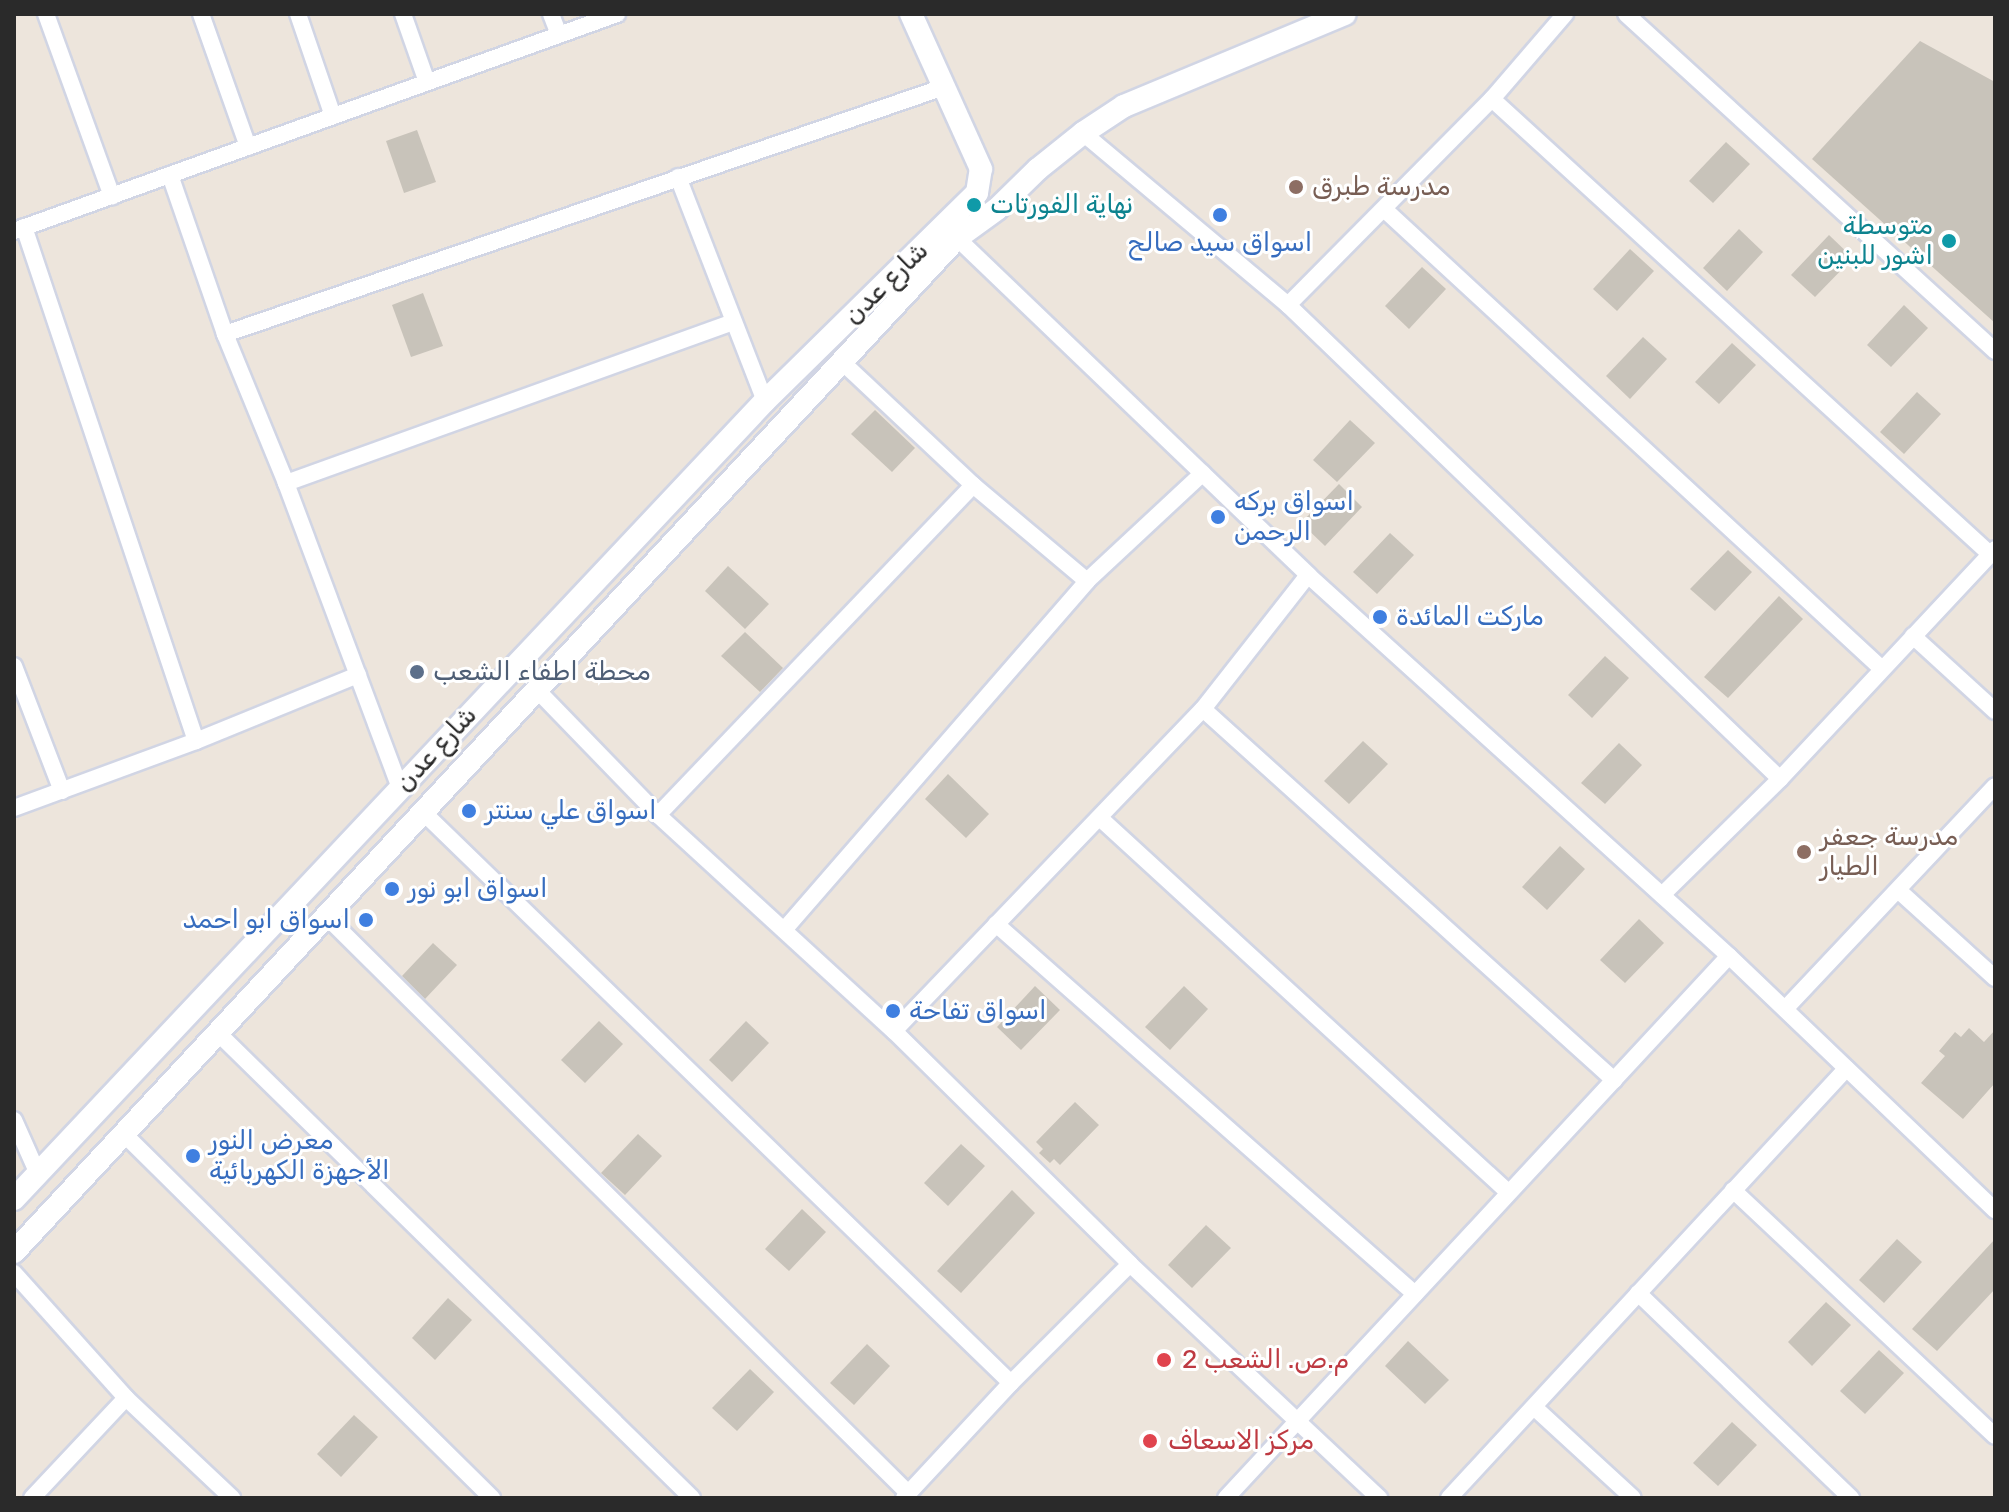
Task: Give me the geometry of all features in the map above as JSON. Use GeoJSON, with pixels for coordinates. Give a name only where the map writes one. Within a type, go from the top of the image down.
{"type":"FeatureCollection","features":[{"type":"Feature","properties":{"kind":"street"},"geometry":{"type":"LineString","coordinates":[[46,14],[112,196]]}},
{"type":"Feature","properties":{"kind":"street"},"geometry":{"type":"LineString","coordinates":[[201,14],[248,147]]}},
{"type":"Feature","properties":{"kind":"street"},"geometry":{"type":"LineString","coordinates":[[298,14],[333,116]]}},
{"type":"Feature","properties":{"kind":"street"},"geometry":{"type":"LineString","coordinates":[[403,14],[427,82]]}},
{"type":"Feature","properties":{"kind":"street"},"geometry":{"type":"LineString","coordinates":[[551,14],[559,35]]}},
{"type":"Feature","properties":{"kind":"street"},"geometry":{"type":"LineString","coordinates":[[196,741],[19,229],[617,14]]}},
{"type":"Feature","properties":{"kind":"street"},"geometry":{"type":"LineString","coordinates":[[225,334],[944,87],[911,14]]}},
{"type":"Feature","properties":{"kind":"street","name":"شارع عدن"},"geometry":{"type":"LineString","coordinates":[[14,1252],[538,691],[840,360],[957,238],[997,209],[1038,169],[1083,133],[1124,106],[1345,14]]}},
{"type":"Feature","properties":{"kind":"street"},"geometry":{"type":"LineString","coordinates":[[1288,305],[1492,99],[1565,14]]}},
{"type":"Feature","properties":{"kind":"street"},"geometry":{"type":"LineString","coordinates":[[1626,14],[1995,351]]}},
{"type":"Feature","properties":{"kind":"street","name":"شارع عدن"},"geometry":{"type":"LineString","coordinates":[[14,1199],[765,401],[972,201],[981,185],[979,162],[944,87]]}},
{"type":"Feature","properties":{"kind":"street"},"geometry":{"type":"LineString","coordinates":[[1492,99],[1993,551],[1780,779],[1662,895]]}},
{"type":"Feature","properties":{"kind":"street"},"geometry":{"type":"LineString","coordinates":[[1083,133],[1288,305],[1780,779]]}},
{"type":"Feature","properties":{"kind":"street"},"geometry":{"type":"LineString","coordinates":[[170,175],[225,334],[286,483],[400,788]]}},
{"type":"Feature","properties":{"kind":"street"},"geometry":{"type":"LineString","coordinates":[[678,177],[765,401]]}},
{"type":"Feature","properties":{"kind":"street"},"geometry":{"type":"LineString","coordinates":[[1384,209],[1881,668]]}},
{"type":"Feature","properties":{"kind":"street"},"geometry":{"type":"LineString","coordinates":[[957,238],[1308,575],[1729,956],[1995,1210]]}},
{"type":"Feature","properties":{"kind":"street"},"geometry":{"type":"LineString","coordinates":[[286,483],[732,322]]}},
{"type":"Feature","properties":{"kind":"street"},"geometry":{"type":"LineString","coordinates":[[840,360],[973,485],[1087,581]]}},
{"type":"Feature","properties":{"kind":"street"},"geometry":{"type":"LineString","coordinates":[[784,930],[1087,581],[1203,473]]}},
{"type":"Feature","properties":{"kind":"street"},"geometry":{"type":"LineString","coordinates":[[658,815],[973,485]]}},
{"type":"Feature","properties":{"kind":"street"},"geometry":{"type":"LineString","coordinates":[[894,1031],[1101,819],[1203,709],[1308,575]]}},
{"type":"Feature","properties":{"kind":"street"},"geometry":{"type":"LineString","coordinates":[[1913,636],[1995,711]]}},
{"type":"Feature","properties":{"kind":"street"},"geometry":{"type":"LineString","coordinates":[[14,666],[62,791]]}},
{"type":"Feature","properties":{"kind":"street"},"geometry":{"type":"LineString","coordinates":[[14,808],[196,741],[358,675]]}},
{"type":"Feature","properties":{"kind":"street"},"geometry":{"type":"LineString","coordinates":[[538,691],[658,815],[894,1031],[1130,1264],[1379,1498]]}},
{"type":"Feature","properties":{"kind":"street"},"geometry":{"type":"LineString","coordinates":[[475,709],[509,722]]}},
{"type":"Feature","properties":{"kind":"street"},"geometry":{"type":"LineString","coordinates":[[1203,709],[1614,1080]]}},
{"type":"Feature","properties":{"kind":"street"},"geometry":{"type":"LineString","coordinates":[[1785,1009],[1995,786]]}},
{"type":"Feature","properties":{"kind":"street"},"geometry":{"type":"LineString","coordinates":[[424,813],[1011,1383]]}},
{"type":"Feature","properties":{"kind":"street"},"geometry":{"type":"LineString","coordinates":[[1101,819],[1509,1193]]}},
{"type":"Feature","properties":{"kind":"street"},"geometry":{"type":"LineString","coordinates":[[1898,890],[1995,978]]}},
{"type":"Feature","properties":{"kind":"street"},"geometry":{"type":"LineString","coordinates":[[327,917],[906,1496],[1011,1383],[1130,1264]]}},
{"type":"Feature","properties":{"kind":"street"},"geometry":{"type":"LineString","coordinates":[[996,924],[1415,1294]]}},
{"type":"Feature","properties":{"kind":"street"},"geometry":{"type":"LineString","coordinates":[[1226,1498],[1729,956]]}},
{"type":"Feature","properties":{"kind":"street"},"geometry":{"type":"LineString","coordinates":[[218,1033],[692,1498]]}},
{"type":"Feature","properties":{"kind":"street"},"geometry":{"type":"LineString","coordinates":[[1449,1498],[1846,1069]]}},
{"type":"Feature","properties":{"kind":"street"},"geometry":{"type":"LineString","coordinates":[[14,1120],[38,1174]]}},
{"type":"Feature","properties":{"kind":"street"},"geometry":{"type":"LineString","coordinates":[[124,1134],[492,1498]]}},
{"type":"Feature","properties":{"kind":"street"},"geometry":{"type":"LineString","coordinates":[[1733,1190],[1995,1436]]}},
{"type":"Feature","properties":{"kind":"street"},"geometry":{"type":"LineString","coordinates":[[14,1273],[126,1398],[232,1498]]}},
{"type":"Feature","properties":{"kind":"street"},"geometry":{"type":"LineString","coordinates":[[1638,1293],[1851,1498]]}},
{"type":"Feature","properties":{"kind":"street"},"geometry":{"type":"LineString","coordinates":[[32,1498],[126,1398]]}},
{"type":"Feature","properties":{"kind":"street"},"geometry":{"type":"LineString","coordinates":[[1534,1407],[1633,1498]]}},
{"type":"Feature","properties":{"kind":"building","name":"متوسطة اشور للبنين"},"geometry":{"type":"Polygon","coordinates":[[[1920,41],[1995,82],[1995,323],[1812,159],[1920,41]]]}},
{"type":"Feature","properties":{"kind":"building"},"geometry":{"type":"Polygon","coordinates":[[[417,130],[436,182],[404,193],[386,141],[417,130]]]}},
{"type":"Feature","properties":{"kind":"building"},"geometry":{"type":"Polygon","coordinates":[[[1726,142],[1750,164],[1713,203],[1689,181],[1726,142]]]}},
{"type":"Feature","properties":{"kind":"building"},"geometry":{"type":"Polygon","coordinates":[[[1739,229],[1763,252],[1727,291],[1703,268],[1739,229]]]}},
{"type":"Feature","properties":{"kind":"building"},"geometry":{"type":"Polygon","coordinates":[[[1829,235],[1853,258],[1815,297],[1791,275],[1829,235]]]}},
{"type":"Feature","properties":{"kind":"building"},"geometry":{"type":"Polygon","coordinates":[[[1630,249],[1654,271],[1617,311],[1593,289],[1630,249]]]}},
{"type":"Feature","properties":{"kind":"building"},"geometry":{"type":"Polygon","coordinates":[[[1422,267],[1446,289],[1409,329],[1385,306],[1422,267]]]}},
{"type":"Feature","properties":{"kind":"building"},"geometry":{"type":"Polygon","coordinates":[[[423,293],[443,346],[411,357],[392,305],[423,293]]]}},
{"type":"Feature","properties":{"kind":"building"},"geometry":{"type":"Polygon","coordinates":[[[1904,305],[1928,328],[1891,367],[1867,345],[1904,305]]]}},
{"type":"Feature","properties":{"kind":"building"},"geometry":{"type":"Polygon","coordinates":[[[1643,337],[1667,359],[1630,399],[1606,376],[1643,337]]]}},
{"type":"Feature","properties":{"kind":"building"},"geometry":{"type":"Polygon","coordinates":[[[1732,343],[1756,365],[1719,404],[1695,382],[1732,343]]]}},
{"type":"Feature","properties":{"kind":"building"},"geometry":{"type":"Polygon","coordinates":[[[1917,392],[1941,414],[1904,454],[1880,432],[1917,392]]]}},
{"type":"Feature","properties":{"kind":"building"},"geometry":{"type":"Polygon","coordinates":[[[875,410],[915,448],[892,472],[851,434],[875,410]]]}},
{"type":"Feature","properties":{"kind":"building"},"geometry":{"type":"Polygon","coordinates":[[[1350,420],[1375,443],[1337,482],[1313,460],[1350,420]]]}},
{"type":"Feature","properties":{"kind":"building"},"geometry":{"type":"Polygon","coordinates":[[[1339,484],[1362,507],[1325,546],[1301,523],[1339,484]]]}},
{"type":"Feature","properties":{"kind":"building"},"geometry":{"type":"Polygon","coordinates":[[[1390,533],[1414,555],[1377,594],[1353,572],[1390,533]]]}},
{"type":"Feature","properties":{"kind":"building"},"geometry":{"type":"Polygon","coordinates":[[[1728,550],[1752,572],[1715,611],[1690,589],[1728,550]]]}},
{"type":"Feature","properties":{"kind":"building"},"geometry":{"type":"Polygon","coordinates":[[[728,566],[769,604],[745,629],[705,591],[728,566]]]}},
{"type":"Feature","properties":{"kind":"building"},"geometry":{"type":"Polygon","coordinates":[[[1779,596],[1803,619],[1728,698],[1704,677],[1779,596]]]}},
{"type":"Feature","properties":{"kind":"building"},"geometry":{"type":"Polygon","coordinates":[[[745,632],[783,668],[760,692],[721,656],[745,632]]]}},
{"type":"Feature","properties":{"kind":"building"},"geometry":{"type":"Polygon","coordinates":[[[1605,656],[1629,678],[1592,718],[1568,695],[1605,656]]]}},
{"type":"Feature","properties":{"kind":"building"},"geometry":{"type":"Polygon","coordinates":[[[1363,741],[1388,764],[1349,804],[1324,781],[1363,741]]]}},
{"type":"Feature","properties":{"kind":"building"},"geometry":{"type":"Polygon","coordinates":[[[1619,743],[1642,765],[1605,804],[1581,783],[1619,743]]]}},
{"type":"Feature","properties":{"kind":"building"},"geometry":{"type":"Polygon","coordinates":[[[948,774],[989,814],[966,838],[925,799],[948,774]]]}},
{"type":"Feature","properties":{"kind":"building"},"geometry":{"type":"Polygon","coordinates":[[[1560,846],[1585,869],[1547,910],[1522,887],[1560,846]]]}},
{"type":"Feature","properties":{"kind":"building"},"geometry":{"type":"Polygon","coordinates":[[[1639,919],[1664,943],[1625,983],[1600,960],[1639,919]]]}},
{"type":"Feature","properties":{"kind":"building"},"geometry":{"type":"Polygon","coordinates":[[[433,943],[457,965],[425,999],[402,976],[433,943]]]}},
{"type":"Feature","properties":{"kind":"building"},"geometry":{"type":"Polygon","coordinates":[[[1035,986],[1060,1010],[1021,1050],[997,1027],[1035,986]]]}},
{"type":"Feature","properties":{"kind":"building"},"geometry":{"type":"Polygon","coordinates":[[[1184,986],[1208,1009],[1170,1050],[1145,1027],[1184,986]]]}},
{"type":"Feature","properties":{"kind":"building"},"geometry":{"type":"Polygon","coordinates":[[[599,1021],[623,1044],[585,1083],[561,1060],[599,1021]]]}},
{"type":"Feature","properties":{"kind":"building"},"geometry":{"type":"Polygon","coordinates":[[[746,1021],[769,1043],[732,1082],[709,1060],[746,1021]]]}},
{"type":"Feature","properties":{"kind":"building"},"geometry":{"type":"Polygon","coordinates":[[[1969,1028],[1984,1042],[1995,1030],[1995,1083],[1963,1119],[1921,1083],[1945,1056],[1939,1051],[1955,1032],[1961,1037],[1969,1028]]]}},
{"type":"Feature","properties":{"kind":"building"},"geometry":{"type":"Polygon","coordinates":[[[1075,1102],[1099,1125],[1060,1165],[1054,1159],[1050,1163],[1039,1153],[1043,1149],[1036,1142],[1075,1102]]]}},
{"type":"Feature","properties":{"kind":"building"},"geometry":{"type":"Polygon","coordinates":[[[638,1134],[662,1156],[625,1195],[601,1173],[638,1134]]]}},
{"type":"Feature","properties":{"kind":"building"},"geometry":{"type":"Polygon","coordinates":[[[961,1144],[985,1166],[948,1206],[924,1183],[961,1144]]]}},
{"type":"Feature","properties":{"kind":"building"},"geometry":{"type":"Polygon","coordinates":[[[1012,1190],[1035,1213],[961,1293],[937,1271],[1012,1190]]]}},
{"type":"Feature","properties":{"kind":"building"},"geometry":{"type":"Polygon","coordinates":[[[802,1209],[826,1232],[789,1271],[765,1249],[802,1209]]]}},
{"type":"Feature","properties":{"kind":"building"},"geometry":{"type":"Polygon","coordinates":[[[1206,1225],[1231,1248],[1192,1288],[1168,1265],[1206,1225]]]}},
{"type":"Feature","properties":{"kind":"building"},"geometry":{"type":"Polygon","coordinates":[[[1897,1239],[1922,1262],[1884,1303],[1859,1280],[1897,1239]]]}},
{"type":"Feature","properties":{"kind":"building"},"geometry":{"type":"Polygon","coordinates":[[[1995,1239],[1995,1289],[1937,1351],[1912,1329],[1995,1239]]]}},
{"type":"Feature","properties":{"kind":"building"},"geometry":{"type":"Polygon","coordinates":[[[448,1298],[472,1320],[435,1360],[412,1338],[448,1298]]]}},
{"type":"Feature","properties":{"kind":"building"},"geometry":{"type":"Polygon","coordinates":[[[1826,1302],[1851,1325],[1812,1366],[1788,1342],[1826,1302]]]}},
{"type":"Feature","properties":{"kind":"building"},"geometry":{"type":"Polygon","coordinates":[[[1408,1341],[1449,1380],[1425,1404],[1385,1366],[1408,1341]]]}},
{"type":"Feature","properties":{"kind":"building"},"geometry":{"type":"Polygon","coordinates":[[[867,1344],[890,1366],[854,1405],[830,1383],[867,1344]]]}},
{"type":"Feature","properties":{"kind":"building"},"geometry":{"type":"Polygon","coordinates":[[[1879,1350],[1904,1373],[1865,1414],[1840,1391],[1879,1350]]]}},
{"type":"Feature","properties":{"kind":"building"},"geometry":{"type":"Polygon","coordinates":[[[750,1369],[774,1392],[737,1431],[712,1408],[750,1369]]]}},
{"type":"Feature","properties":{"kind":"building"},"geometry":{"type":"Polygon","coordinates":[[[354,1415],[378,1437],[341,1477],[317,1454],[354,1415]]]}},
{"type":"Feature","properties":{"kind":"building"},"geometry":{"type":"Polygon","coordinates":[[[1732,1422],[1757,1445],[1718,1486],[1693,1463],[1732,1422]]]}},
{"type":"Feature","properties":{"kind":"place","name":"مدرسة طبرق"},"geometry":{"type":"Point","coordinates":[1296,187]}},
{"type":"Feature","properties":{"kind":"place","name":"نهاية الفورتات"},"geometry":{"type":"Point","coordinates":[974,205]}},
{"type":"Feature","properties":{"kind":"place","name":"اسواق سيد صالح"},"geometry":{"type":"Point","coordinates":[1220,215]}},
{"type":"Feature","properties":{"kind":"place","name":"متوسطة اشور للبنين"},"geometry":{"type":"Point","coordinates":[1949,241]}},
{"type":"Feature","properties":{"kind":"place","name":"اسواق بركه الرحمن"},"geometry":{"type":"Point","coordinates":[1218,517]}},
{"type":"Feature","properties":{"kind":"place","name":"ماركت المائدة"},"geometry":{"type":"Point","coordinates":[1380,617]}},
{"type":"Feature","properties":{"kind":"place","name":"محطة اطفاء الشعب"},"geometry":{"type":"Point","coordinates":[417,672]}},
{"type":"Feature","properties":{"kind":"place","name":"اسواق علي سنتر"},"geometry":{"type":"Point","coordinates":[469,811]}},
{"type":"Feature","properties":{"kind":"place","name":"مدرسة جعفر الطيار"},"geometry":{"type":"Point","coordinates":[1804,852]}},
{"type":"Feature","properties":{"kind":"place","name":"اسواق ابو نور"},"geometry":{"type":"Point","coordinates":[392,889]}},
{"type":"Feature","properties":{"kind":"place","name":"اسواق ابو احمد"},"geometry":{"type":"Point","coordinates":[366,920]}},
{"type":"Feature","properties":{"kind":"place","name":"اسواق تفاحة"},"geometry":{"type":"Point","coordinates":[893,1011]}},
{"type":"Feature","properties":{"kind":"place","name":"معرض النور الأجهزة الكهربائية"},"geometry":{"type":"Point","coordinates":[193,1156]}},
{"type":"Feature","properties":{"kind":"place","name":"م.ص. الشعب 2"},"geometry":{"type":"Point","coordinates":[1164,1360]}},
{"type":"Feature","properties":{"kind":"place","name":"مركز الاسعاف"},"geometry":{"type":"Point","coordinates":[1150,1441]}}]}
